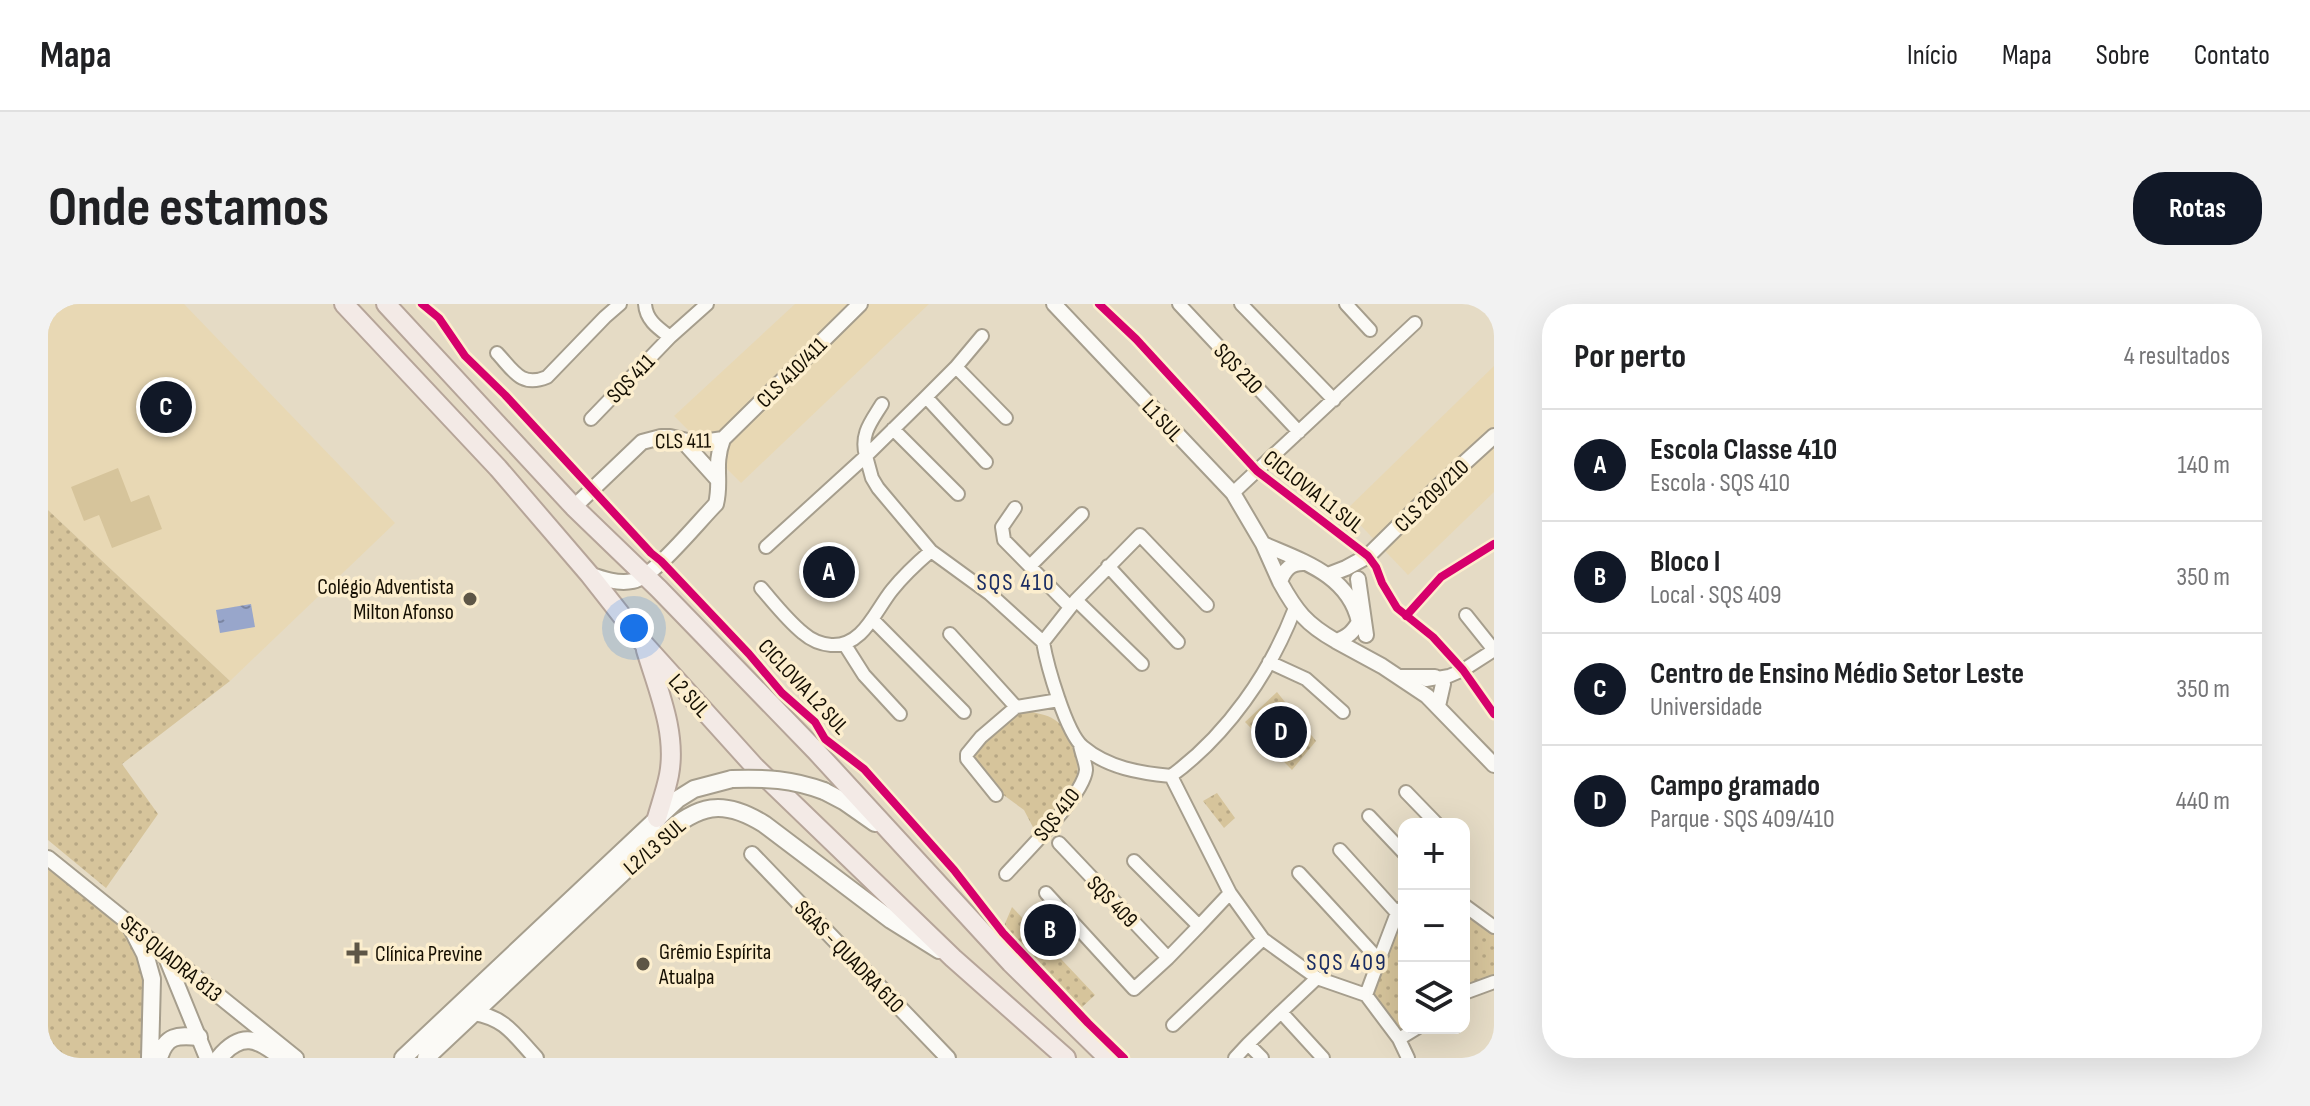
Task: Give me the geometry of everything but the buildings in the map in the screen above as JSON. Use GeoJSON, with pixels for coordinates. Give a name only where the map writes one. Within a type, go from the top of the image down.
{"type":"FeatureCollection","features":[{"type":"Feature","properties":{"kind":"main road","name":"L2 SUL"},"geometry":{"type":"LineString","coordinates":[[344,304],[498,468],[644,644],[755,767],[953,958],[1066,1058]]}},
{"type":"Feature","properties":{"kind":"main road"},"geometry":{"type":"LineString","coordinates":[[386,304],[574,507],[815,750],[1011,963],[1108,1058]]}},
{"type":"Feature","properties":{"kind":"main road"},"geometry":{"type":"LineString","coordinates":[[472,439],[489,439],[497,431],[498,424]]}},
{"type":"Feature","properties":{"kind":"main road"},"geometry":{"type":"LineString","coordinates":[[498,468],[505,449],[519,448]]}},
{"type":"Feature","properties":{"kind":"main road"},"geometry":{"type":"LineString","coordinates":[[644,644],[667,721],[671,749],[669,774],[657,818]]}},
{"type":"Feature","properties":{"kind":"main road","name":"L2/L3 SUL"},"geometry":{"type":"LineString","coordinates":[[403,1058],[657,818],[694,789],[732,779],[770,778],[798,782],[824,791],[867,816],[903,847]]}},
{"type":"Feature","properties":{"kind":"main road","name":"L2/L3 SUL"},"geometry":{"type":"LineString","coordinates":[[426,1058],[671,828],[696,812],[712,808],[729,807],[746,812],[891,920],[953,958]]}},
{"type":"Feature","properties":{"kind":"main road"},"geometry":{"type":"LineString","coordinates":[[129,923],[145,954],[152,979],[150,1058]]}},
{"type":"Feature","properties":{"kind":"main road"},"geometry":{"type":"LineString","coordinates":[[159,1058],[164,1045],[171,1039],[199,1037]]}},
{"type":"Feature","properties":{"kind":"main road"},"geometry":{"type":"LineString","coordinates":[[219,1058],[230,1045],[247,1039],[257,1041],[282,1058]]}},
{"type":"Feature","properties":{"kind":"street"},"geometry":{"type":"LineString","coordinates":[[497,353],[519,376],[527,381],[537,381],[547,377],[620,304]]}},
{"type":"Feature","properties":{"kind":"street","name":"SQS 411"},"geometry":{"type":"LineString","coordinates":[[645,304],[646,314],[655,326],[670,337]]}},
{"type":"Feature","properties":{"kind":"street","name":"SQS 411"},"geometry":{"type":"LineString","coordinates":[[591,419],[670,337],[707,304]]}},
{"type":"Feature","properties":{"kind":"street","name":"CLS 410/411"},"geometry":{"type":"LineString","coordinates":[[723,439],[860,304]]}},
{"type":"Feature","properties":{"kind":"street","name":"L1 SUL"},"geometry":{"type":"LineString","coordinates":[[1054,304],[1233,493],[1295,608],[1309,624],[1336,641]]}},
{"type":"Feature","properties":{"kind":"street","name":"SQS 210"},"geometry":{"type":"LineString","coordinates":[[1179,304],[1299,432]]}},
{"type":"Feature","properties":{"kind":"street","name":"SQS 210"},"geometry":{"type":"LineString","coordinates":[[1241,304],[1334,400]]}},
{"type":"Feature","properties":{"kind":"street"},"geometry":{"type":"LineString","coordinates":[[1346,304],[1370,330]]}},
{"type":"Feature","properties":{"kind":"street"},"geometry":{"type":"LineString","coordinates":[[1233,493],[1415,323]]}},
{"type":"Feature","properties":{"kind":"street"},"geometry":{"type":"LineString","coordinates":[[766,547],[866,456],[956,367],[982,336]]}},
{"type":"Feature","properties":{"kind":"street"},"geometry":{"type":"LineString","coordinates":[[956,367],[1006,418]]}},
{"type":"Feature","properties":{"kind":"street"},"geometry":{"type":"LineString","coordinates":[[926,397],[986,462]]}},
{"type":"Feature","properties":{"kind":"street"},"geometry":{"type":"LineString","coordinates":[[882,404],[864,436],[863,445],[878,488],[931,551],[990,594],[1043,642],[1073,604],[1140,535],[1207,605]]}},
{"type":"Feature","properties":{"kind":"street"},"geometry":{"type":"LineString","coordinates":[[893,429],[958,494]]}},
{"type":"Feature","properties":{"kind":"street","name":"CLS 209/210"},"geometry":{"type":"LineString","coordinates":[[1328,575],[1368,556],[1494,436]]}},
{"type":"Feature","properties":{"kind":"street","name":"CLS 411"},"geometry":{"type":"LineString","coordinates":[[574,507],[642,442],[661,437],[707,443],[723,439]]}},
{"type":"Feature","properties":{"kind":"street"},"geometry":{"type":"LineString","coordinates":[[589,574],[622,582],[645,577],[716,504],[717,455],[723,439]]}},
{"type":"Feature","properties":{"kind":"street"},"geometry":{"type":"LineString","coordinates":[[682,440],[718,480]]}},
{"type":"Feature","properties":{"kind":"street"},"geometry":{"type":"LineString","coordinates":[[1015,508],[1004,521],[1004,540],[1142,664]]}},
{"type":"Feature","properties":{"kind":"street"},"geometry":{"type":"LineString","coordinates":[[1030,566],[1082,514]]}},
{"type":"Feature","properties":{"kind":"street"},"geometry":{"type":"LineString","coordinates":[[1263,544],[1328,575],[1341,586],[1351,599],[1382,666]]}},
{"type":"Feature","properties":{"kind":"street"},"geometry":{"type":"LineString","coordinates":[[761,588],[804,635],[818,643],[845,645],[873,620],[889,593],[931,551]]}},
{"type":"Feature","properties":{"kind":"street","name":"CLS 209/210"},"geometry":{"type":"LineString","coordinates":[[1351,599],[1368,556]]}},
{"type":"Feature","properties":{"kind":"street"},"geometry":{"type":"LineString","coordinates":[[1280,582],[1288,567],[1303,563]]}},
{"type":"Feature","properties":{"kind":"street"},"geometry":{"type":"LineString","coordinates":[[1108,566],[1178,642]]}},
{"type":"Feature","properties":{"kind":"street"},"geometry":{"type":"LineString","coordinates":[[1358,579],[1362,628]]}},
{"type":"Feature","properties":{"kind":"street"},"geometry":{"type":"LineString","coordinates":[[1080,745],[1123,768],[1171,776],[1195,758],[1223,729],[1284,638],[1295,608]]}},
{"type":"Feature","properties":{"kind":"street"},"geometry":{"type":"LineString","coordinates":[[1405,681],[1442,679],[1494,650],[1466,615]]}},
{"type":"Feature","properties":{"kind":"street"},"geometry":{"type":"LineString","coordinates":[[873,620],[964,712]]}},
{"type":"Feature","properties":{"kind":"street"},"geometry":{"type":"LineString","coordinates":[[1284,638],[1309,624]]}},
{"type":"Feature","properties":{"kind":"street"},"geometry":{"type":"LineString","coordinates":[[1336,641],[1362,628]]}},
{"type":"Feature","properties":{"kind":"street"},"geometry":{"type":"LineString","coordinates":[[950,634],[1016,707]]}},
{"type":"Feature","properties":{"kind":"street"},"geometry":{"type":"LineString","coordinates":[[1336,641],[1382,666],[1432,701],[1494,765]]}},
{"type":"Feature","properties":{"kind":"street","name":"SQS 410"},"geometry":{"type":"LineString","coordinates":[[1006,874],[1048,828],[1079,787],[1086,770],[1080,745],[1059,700],[1043,642]]}},
{"type":"Feature","properties":{"kind":"street"},"geometry":{"type":"LineString","coordinates":[[845,645],[864,675],[900,714]]}},
{"type":"Feature","properties":{"kind":"street"},"geometry":{"type":"LineString","coordinates":[[1269,662],[1306,679],[1343,712]]}},
{"type":"Feature","properties":{"kind":"street"},"geometry":{"type":"LineString","coordinates":[[1432,701],[1442,679]]}},
{"type":"Feature","properties":{"kind":"street"},"geometry":{"type":"LineString","coordinates":[[996,795],[967,759],[967,754],[981,737],[1016,707],[1059,700]]}},
{"type":"Feature","properties":{"kind":"street"},"geometry":{"type":"LineString","coordinates":[[1171,776],[1230,893],[1263,939],[1317,978],[1366,995],[1399,1039],[1408,1058]]}},
{"type":"Feature","properties":{"kind":"street"},"geometry":{"type":"LineString","coordinates":[[1406,792],[1431,818]]}},
{"type":"Feature","properties":{"kind":"street"},"geometry":{"type":"LineString","coordinates":[[1369,816],[1398,847]]}},
{"type":"Feature","properties":{"kind":"street","name":"SQS 409"},"geometry":{"type":"LineString","coordinates":[[1059,843],[1168,958]]}},
{"type":"Feature","properties":{"kind":"street"},"geometry":{"type":"LineString","coordinates":[[1340,850],[1398,907]]}},
{"type":"Feature","properties":{"kind":"street","name":"SGAS - QUADRA 610"},"geometry":{"type":"LineString","coordinates":[[752,854],[948,1058]]}},
{"type":"Feature","properties":{"kind":"street","name":"SES QUADRA 813"},"geometry":{"type":"LineString","coordinates":[[48,858],[296,1058]]}},
{"type":"Feature","properties":{"kind":"street","name":"SQS 409"},"geometry":{"type":"LineString","coordinates":[[1134,861],[1199,926]]}},
{"type":"Feature","properties":{"kind":"street"},"geometry":{"type":"LineString","coordinates":[[1299,873],[1379,960]]}},
{"type":"Feature","properties":{"kind":"street","name":"SQS 409"},"geometry":{"type":"LineString","coordinates":[[1046,893],[1134,989],[1230,893]]}},
{"type":"Feature","properties":{"kind":"street"},"geometry":{"type":"LineString","coordinates":[[1470,909],[1494,927]]}},
{"type":"Feature","properties":{"kind":"street"},"geometry":{"type":"LineString","coordinates":[[1366,995],[1398,917]]}},
{"type":"Feature","properties":{"kind":"street"},"geometry":{"type":"LineString","coordinates":[[1173,1025],[1263,939]]}},
{"type":"Feature","properties":{"kind":"street"},"geometry":{"type":"LineString","coordinates":[[164,951],[207,1058]]}},
{"type":"Feature","properties":{"kind":"street"},"geometry":{"type":"LineString","coordinates":[[1235,1058],[1317,978]]}},
{"type":"Feature","properties":{"kind":"street"},"geometry":{"type":"LineString","coordinates":[[1470,991],[1494,982]]}},
{"type":"Feature","properties":{"kind":"street"},"geometry":{"type":"LineString","coordinates":[[496,993],[501,1021]]}},
{"type":"Feature","properties":{"kind":"street"},"geometry":{"type":"LineString","coordinates":[[1281,1012],[1323,1058]]}},
{"type":"Feature","properties":{"kind":"street"},"geometry":{"type":"LineString","coordinates":[[474,1013],[501,1021],[536,1058]]}},
{"type":"Feature","properties":{"kind":"street"},"geometry":{"type":"LineString","coordinates":[[1399,1039],[1407,1034]]}},
{"type":"Feature","properties":{"kind":"street"},"geometry":{"type":"LineString","coordinates":[[1248,1044],[1262,1058]]}},
{"type":"Feature","properties":{"kind":"shaded area"},"geometry":{"type":"Polygon","coordinates":[[[48,304],[184,304],[395,523],[230,681],[48,510],[48,304]]]}},
{"type":"Feature","properties":{"kind":"shaded area"},"geometry":{"type":"Polygon","coordinates":[[[795,304],[929,304],[741,483],[674,416],[795,304]]]}},
{"type":"Feature","properties":{"kind":"shaded area"},"geometry":{"type":"Polygon","coordinates":[[[1494,366],[1494,492],[1408,575],[1346,510],[1494,366]]]}},
{"type":"Feature","properties":{"kind":"shaded area"},"geometry":{"type":"Polygon","coordinates":[[[118,468],[131,502],[149,495],[162,529],[112,548],[99,515],[84,521],[71,487],[118,468]]]}},
{"type":"Feature","properties":{"kind":"shaded area"},"geometry":{"type":"Polygon","coordinates":[[[48,510],[230,681],[122,764],[158,814],[106,888],[48,840],[48,510]]]}},
{"type":"Feature","properties":{"kind":"shaded area"},"geometry":{"type":"Polygon","coordinates":[[[1277,692],[1316,741],[1292,770],[1245,722],[1277,692]]]}},
{"type":"Feature","properties":{"kind":"shaded area"},"geometry":{"type":"Polygon","coordinates":[[[1025,710],[1048,716],[1063,727],[1075,746],[1078,769],[1073,791],[1035,831],[1024,810],[998,791],[968,756],[1010,714],[1025,710]]]}},
{"type":"Feature","properties":{"kind":"shaded area"},"geometry":{"type":"Polygon","coordinates":[[[1217,793],[1235,818],[1224,828],[1203,801],[1217,793]]]}},
{"type":"Feature","properties":{"kind":"shaded area"},"geometry":{"type":"Polygon","coordinates":[[[48,868],[103,911],[138,951],[144,965],[147,987],[146,1058],[48,1058],[48,868]]]}},
{"type":"Feature","properties":{"kind":"shaded area"},"geometry":{"type":"Polygon","coordinates":[[[1012,907],[1095,995],[1081,1008],[1004,926],[1012,907]]]}},
{"type":"Feature","properties":{"kind":"shaded area"},"geometry":{"type":"Polygon","coordinates":[[[1470,914],[1494,932],[1494,976],[1470,983],[1470,914]]]}},
{"type":"Feature","properties":{"kind":"shaded area"},"geometry":{"type":"Polygon","coordinates":[[[1398,927],[1398,1026],[1374,996],[1398,927]]]}},
{"type":"Feature","properties":{"kind":"water"},"geometry":{"type":"Polygon","coordinates":[[[251,604],[255,627],[220,633],[216,610],[251,604]]]}},
{"type":"Feature","properties":{"kind":"cycle path","name":"CICLOVIA L2 SUL"},"geometry":{"type":"LineString","coordinates":[[422,304],[439,318],[465,356],[749,654],[782,693],[815,722],[825,739],[864,769],[954,870],[1003,933],[1124,1058]]}},
{"type":"Feature","properties":{"kind":"cycle path","name":"CICLOVIA L1 SUL"},"geometry":{"type":"LineString","coordinates":[[1099,304],[1136,339],[1257,471],[1368,556],[1397,608],[1433,637],[1463,670],[1494,714]]}},
{"type":"Feature","properties":{"kind":"cycle path"},"geometry":{"type":"LineString","coordinates":[[1406,616],[1441,577],[1494,544]]}},
{"type":"Feature","properties":{"kind":"place","name":"Centro de Ensino Médio Setor Leste"},"geometry":{"type":"Point","coordinates":[166,407]}},
{"type":"Feature","properties":{"kind":"place","name":"Escola Classe 410"},"geometry":{"type":"Point","coordinates":[829,572]}},
{"type":"Feature","properties":{"kind":"place","name":"Colégio Adventista Milton Afonso"},"geometry":{"type":"Point","coordinates":[470,599]}},
{"type":"Feature","properties":{"kind":"place","name":"Campo gramado"},"geometry":{"type":"Point","coordinates":[1281,732]}},
{"type":"Feature","properties":{"kind":"place","name":"Bloco I"},"geometry":{"type":"Point","coordinates":[1050,930]}},
{"type":"Feature","properties":{"kind":"place","name":"Clínica Previne"},"geometry":{"type":"Point","coordinates":[357,953]}},
{"type":"Feature","properties":{"kind":"place","name":"Grêmio Espírita Atualpa"},"geometry":{"type":"Point","coordinates":[643,964]}},
{"type":"Feature","properties":{"kind":"district","name":"SQS 410"},"geometry":{"type":"Point","coordinates":[1016,582]}},
{"type":"Feature","properties":{"kind":"district","name":"SQS 409"},"geometry":{"type":"Point","coordinates":[1347,962]}}]}
